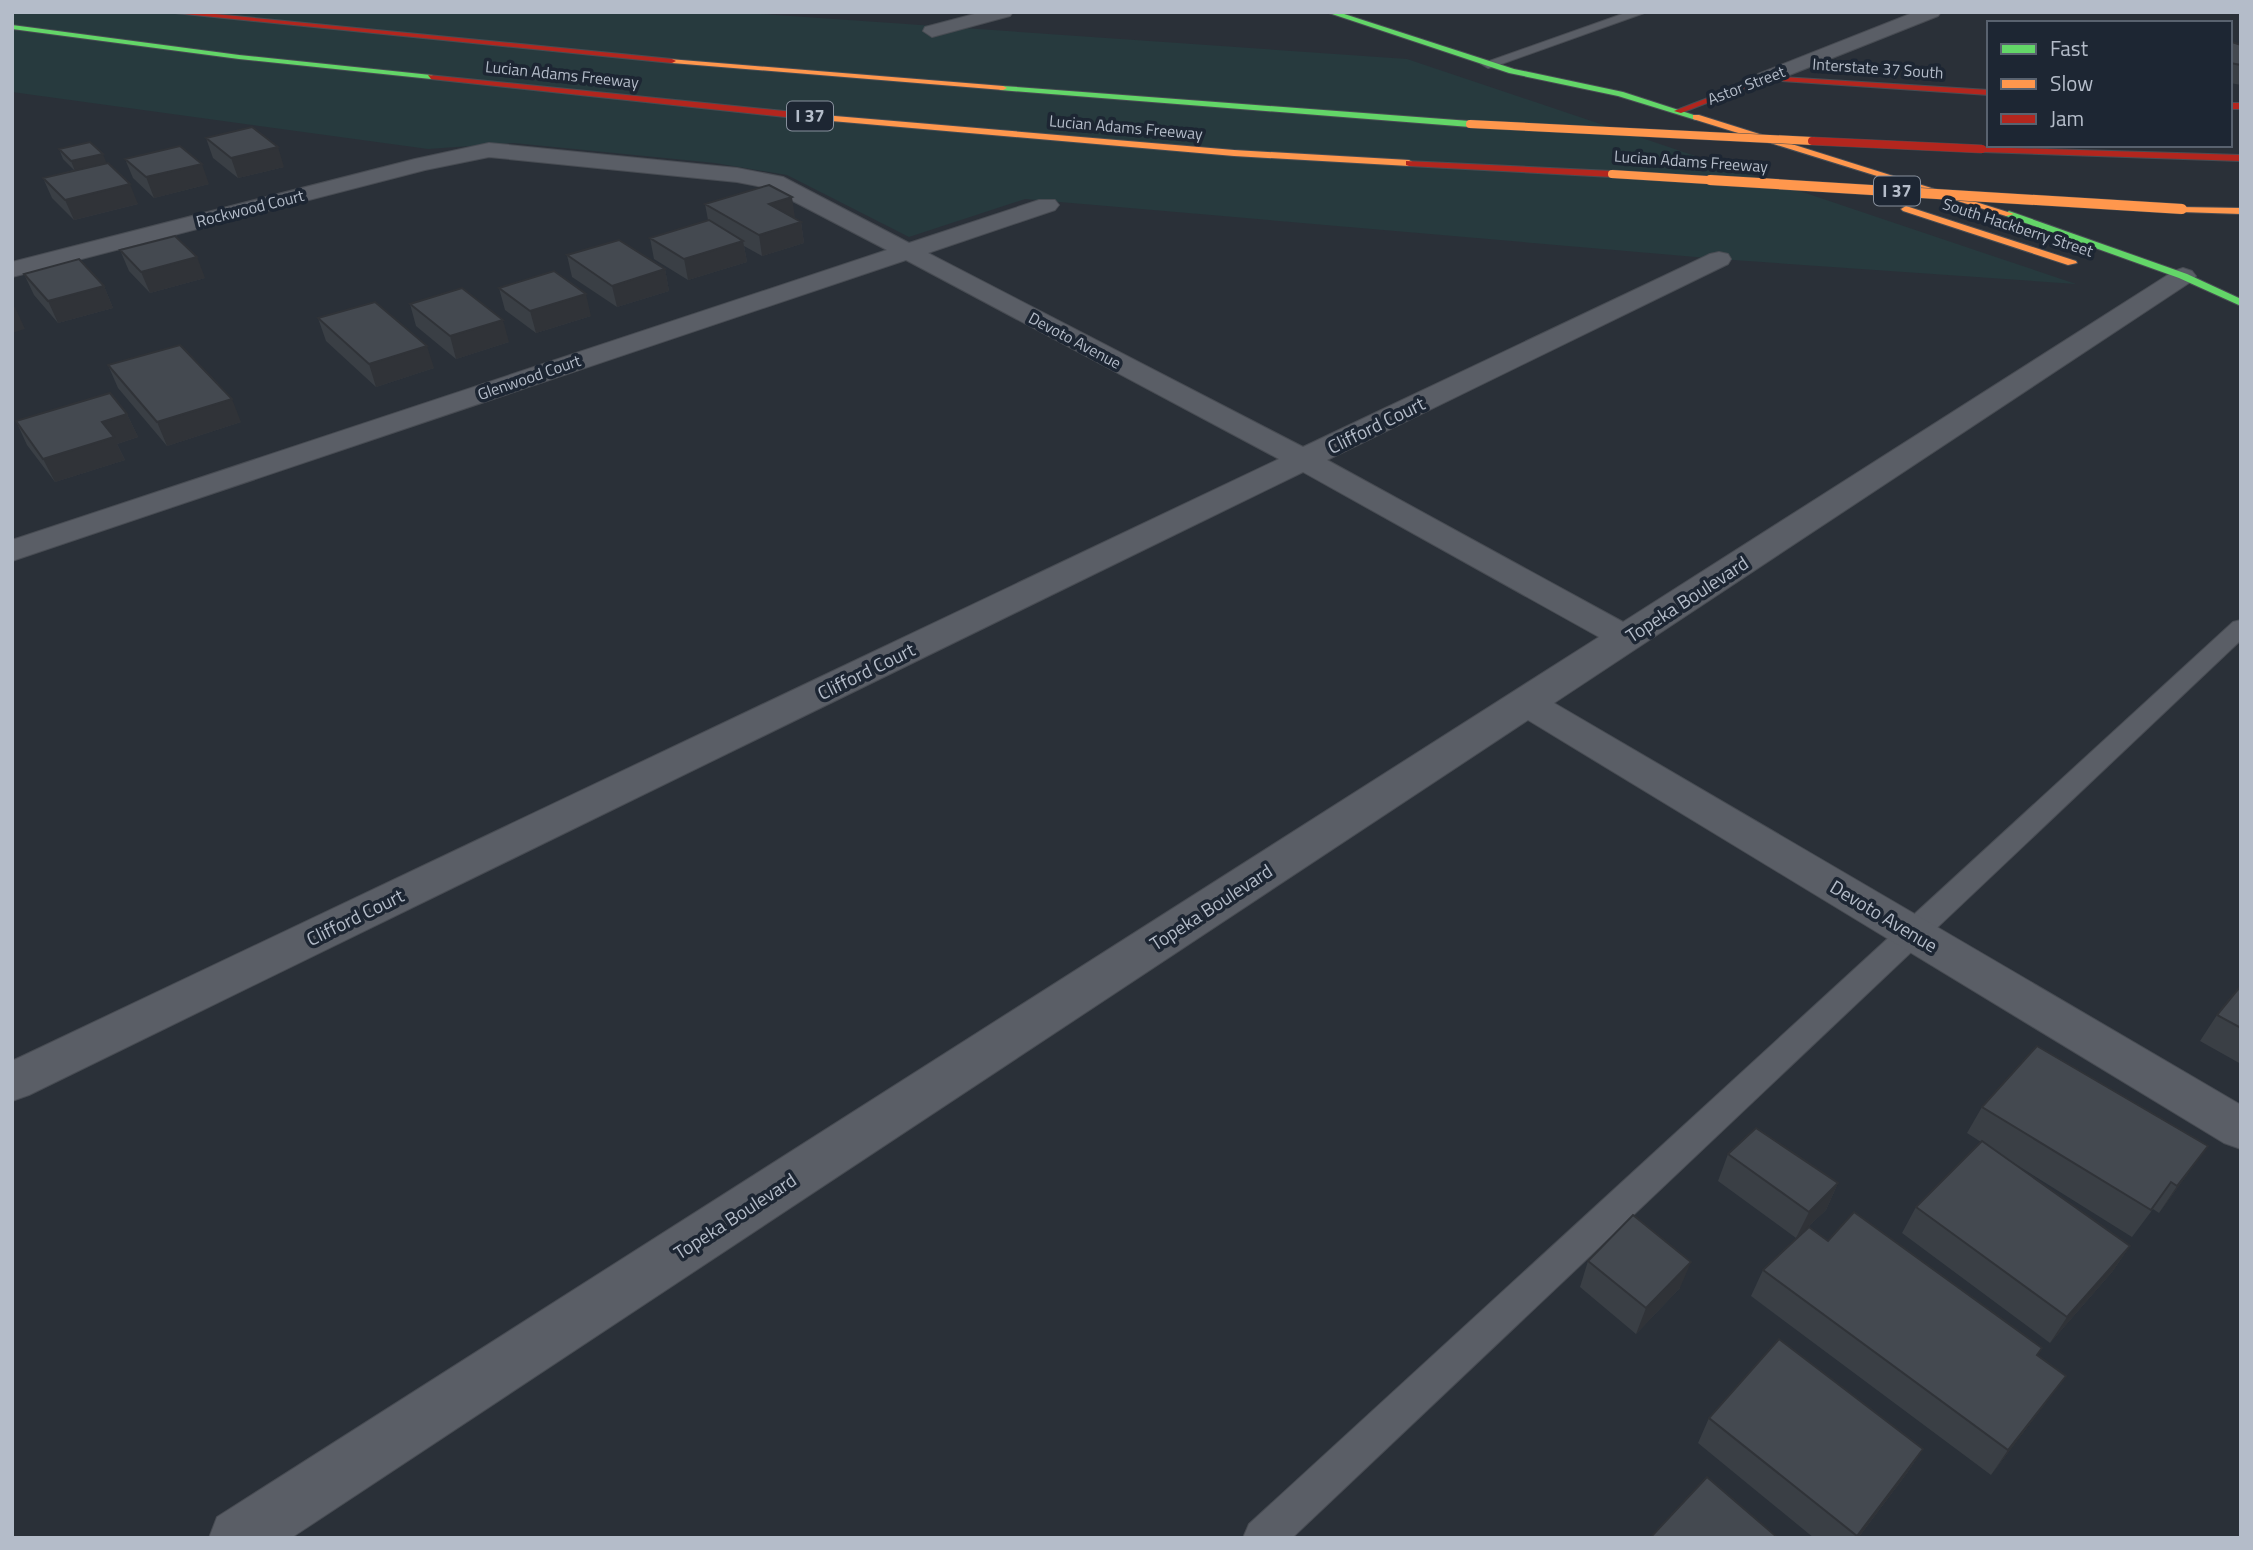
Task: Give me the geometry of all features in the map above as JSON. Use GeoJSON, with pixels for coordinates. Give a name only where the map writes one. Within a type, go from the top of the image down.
{"type":"FeatureCollection","features":[{"type":"Feature","properties":{"kind":"main road","name":"Lucian Adams Freeway"},"geometry":{"type":"LineString","coordinates":[[169,12],[896,81],[1470,124],[1982,149],[2241,157]]}},
{"type":"Feature","properties":{"kind":"main road","name":"South Hackberry Street"},"geometry":{"type":"LineString","coordinates":[[1344,14],[1488,64],[1620,94],[2010,214],[2159,283],[2241,305]]}},
{"type":"Feature","properties":{"kind":"main road","name":"Lucian Adams Freeway"},"geometry":{"type":"LineString","coordinates":[[12,27],[239,57],[914,127],[1221,152],[2241,211]]}},
{"type":"Feature","properties":{"kind":"main road","name":"South Hackberry Street"},"geometry":{"type":"LineString","coordinates":[[1512,71],[1574,100]]}},
{"type":"Feature","properties":{"kind":"main road","name":"Interstate 37 South"},"geometry":{"type":"LineString","coordinates":[[1765,78],[1987,93]]}},
{"type":"Feature","properties":{"kind":"main road","name":"Astor Street"},"geometry":{"type":"LineString","coordinates":[[1678,111],[1765,78]]}},
{"type":"Feature","properties":{"kind":"main road"},"geometry":{"type":"LineString","coordinates":[[1612,114],[1731,153]]}},
{"type":"Feature","properties":{"kind":"main road","name":"South Hackberry Street"},"geometry":{"type":"LineString","coordinates":[[1770,166],[2084,267]]}},
{"type":"Feature","properties":{"kind":"main road","name":"South Hackberry Street"},"geometry":{"type":"LineString","coordinates":[[2159,283],[2241,305]]}},
{"type":"Feature","properties":{"kind":"street"},"geometry":{"type":"LineString","coordinates":[[932,31],[1004,12]]}},
{"type":"Feature","properties":{"kind":"street","name":"Astor Street"},"geometry":{"type":"LineString","coordinates":[[1765,78],[1932,12]]}},
{"type":"Feature","properties":{"kind":"street","name":"Devoto Avenue"},"geometry":{"type":"LineString","coordinates":[[489,150],[737,175],[775,182],[1304,460],[1627,638]]}},
{"type":"Feature","properties":{"kind":"street","name":"Rockwood Court"},"geometry":{"type":"LineString","coordinates":[[12,270],[423,164],[489,150]]}},
{"type":"Feature","properties":{"kind":"street","name":"Glenwood Court"},"geometry":{"type":"LineString","coordinates":[[12,551],[1047,205]]}},
{"type":"Feature","properties":{"kind":"street","name":"Clifford Court"},"geometry":{"type":"LineString","coordinates":[[12,1082],[1719,259]]}},
{"type":"Feature","properties":{"kind":"street","name":"Topeka Boulevard"},"geometry":{"type":"LineString","coordinates":[[238,1538],[1627,638],[2159,283]]}},
{"type":"Feature","properties":{"kind":"street","name":"Devoto Avenue"},"geometry":{"type":"LineString","coordinates":[[1527,703],[2241,1129]]}},
{"type":"Feature","properties":{"kind":"lane"},"geometry":{"type":"LineString","coordinates":[[1488,64],[1641,12]]}},
{"type":"Feature","properties":{"kind":"lane"},"geometry":{"type":"LineString","coordinates":[[1263,1538],[2241,627]]}},
{"type":"Feature","properties":{"kind":"green space"},"geometry":{"type":"Polygon","coordinates":[[[12,12],[733,12],[1407,59],[2076,284],[1719,259],[1025,199],[909,237],[787,175],[715,163],[514,143],[428,149],[12,92],[12,12]]]}},
{"type":"Feature","properties":{"kind":"building"},"geometry":{"type":"Polygon","coordinates":[[[2232,42],[2241,45],[2241,65],[2232,63],[2232,42]]]}},
{"type":"Feature","properties":{"kind":"building"},"geometry":{"type":"Polygon","coordinates":[[[252,127],[278,147],[231,158],[206,138],[252,127]]]}},
{"type":"Feature","properties":{"kind":"building"},"geometry":{"type":"Polygon","coordinates":[[[90,142],[103,154],[71,161],[59,149],[90,142]]]}},
{"type":"Feature","properties":{"kind":"building"},"geometry":{"type":"Polygon","coordinates":[[[180,146],[202,164],[146,177],[125,159],[180,146]]]}},
{"type":"Feature","properties":{"kind":"building"},"geometry":{"type":"Polygon","coordinates":[[[108,163],[130,184],[65,200],[43,178],[108,163]]]}},
{"type":"Feature","properties":{"kind":"building"},"geometry":{"type":"Polygon","coordinates":[[[769,185],[792,197],[769,204],[801,222],[759,235],[705,204],[769,185]]]}},
{"type":"Feature","properties":{"kind":"building"},"geometry":{"type":"Polygon","coordinates":[[[709,220],[743,241],[684,259],[650,238],[709,220]]]}},
{"type":"Feature","properties":{"kind":"building"},"geometry":{"type":"Polygon","coordinates":[[[175,236],[197,257],[141,272],[120,250],[175,236]]]}},
{"type":"Feature","properties":{"kind":"building"},"geometry":{"type":"Polygon","coordinates":[[[619,240],[665,269],[612,286],[567,255],[619,240]]]}},
{"type":"Feature","properties":{"kind":"building"},"geometry":{"type":"Polygon","coordinates":[[[79,259],[104,286],[48,301],[24,274],[79,259]]]}},
{"type":"Feature","properties":{"kind":"building"},"geometry":{"type":"Polygon","coordinates":[[[554,271],[586,294],[530,311],[499,288],[554,271]]]}},
{"type":"Feature","properties":{"kind":"building"},"geometry":{"type":"Polygon","coordinates":[[[462,288],[503,320],[450,336],[410,304],[462,288]]]}},
{"type":"Feature","properties":{"kind":"building"},"geometry":{"type":"Polygon","coordinates":[[[375,302],[427,346],[369,364],[318,318],[375,302]]]}},
{"type":"Feature","properties":{"kind":"building"},"geometry":{"type":"Polygon","coordinates":[[[180,345],[232,399],[157,422],[108,365],[180,345]]]}},
{"type":"Feature","properties":{"kind":"building"},"geometry":{"type":"Polygon","coordinates":[[[110,393],[127,414],[102,422],[114,437],[43,459],[16,421],[110,393]]]}},
{"type":"Feature","properties":{"kind":"building"},"geometry":{"type":"Polygon","coordinates":[[[2239,988],[2241,989],[2241,1028],[2217,1015],[2239,988]]]}},
{"type":"Feature","properties":{"kind":"building"},"geometry":{"type":"Polygon","coordinates":[[[2037,1046],[2208,1146],[2177,1186],[2171,1182],[2151,1210],[1982,1107],[2037,1046]]]}},
{"type":"Feature","properties":{"kind":"building"},"geometry":{"type":"Polygon","coordinates":[[[1756,1128],[1838,1183],[1809,1212],[1728,1154],[1756,1128]]]}},
{"type":"Feature","properties":{"kind":"building"},"geometry":{"type":"Polygon","coordinates":[[[1982,1141],[2130,1246],[2067,1317],[1916,1207],[1982,1141]]]}},
{"type":"Feature","properties":{"kind":"building"},"geometry":{"type":"Polygon","coordinates":[[[1854,1212],[2042,1348],[2037,1355],[2066,1376],[2008,1450],[1763,1270],[1809,1227],[1828,1241],[1854,1212]]]}},
{"type":"Feature","properties":{"kind":"building"},"geometry":{"type":"Polygon","coordinates":[[[1633,1215],[1691,1262],[1646,1308],[1588,1261],[1633,1215]]]}},
{"type":"Feature","properties":{"kind":"building"},"geometry":{"type":"Polygon","coordinates":[[[1779,1339],[1923,1449],[1857,1536],[1709,1418],[1779,1339]]]}},
{"type":"Feature","properties":{"kind":"building"},"geometry":{"type":"Polygon","coordinates":[[[1707,1477],[1778,1538],[1650,1538],[1707,1477]]]}},
{"type":"Feature","properties":{"kind":"traffic: fast"},"geometry":{"type":"LineString","coordinates":[[1330,12],[1512,71],[1620,94],[1696,117]]}},
{"type":"Feature","properties":{"kind":"traffic: fast"},"geometry":{"type":"LineString","coordinates":[[12,27],[239,57],[431,77]]}},
{"type":"Feature","properties":{"kind":"traffic: fast"},"geometry":{"type":"LineString","coordinates":[[1003,88],[1470,124]]}},
{"type":"Feature","properties":{"kind":"traffic: fast"},"geometry":{"type":"LineString","coordinates":[[2009,214],[2183,276],[2241,303]]}},
{"type":"Feature","properties":{"kind":"traffic: slow"},"geometry":{"type":"LineString","coordinates":[[672,61],[1003,88]]}},
{"type":"Feature","properties":{"kind":"traffic: slow"},"geometry":{"type":"LineString","coordinates":[[1696,117],[2009,214]]}},
{"type":"Feature","properties":{"kind":"traffic: slow"},"geometry":{"type":"LineString","coordinates":[[823,118],[1234,153],[1409,163]]}},
{"type":"Feature","properties":{"kind":"traffic: slow"},"geometry":{"type":"LineString","coordinates":[[1470,124],[1812,141]]}},
{"type":"Feature","properties":{"kind":"traffic: slow"},"geometry":{"type":"LineString","coordinates":[[1612,174],[2182,209]]}},
{"type":"Feature","properties":{"kind":"traffic: slow"},"geometry":{"type":"LineString","coordinates":[[1906,209],[2072,263]]}},
{"type":"Feature","properties":{"kind":"traffic: slow"},"geometry":{"type":"LineString","coordinates":[[2182,209],[2241,211]]}},
{"type":"Feature","properties":{"kind":"traffic: jam"},"geometry":{"type":"LineString","coordinates":[[169,12],[672,61]]}},
{"type":"Feature","properties":{"kind":"traffic: jam"},"geometry":{"type":"LineString","coordinates":[[431,77],[823,118]]}},
{"type":"Feature","properties":{"kind":"traffic: jam"},"geometry":{"type":"LineString","coordinates":[[1678,111],[1765,78],[1987,93]]}},
{"type":"Feature","properties":{"kind":"traffic: jam"},"geometry":{"type":"LineString","coordinates":[[2232,106],[2241,106]]}},
{"type":"Feature","properties":{"kind":"traffic: jam"},"geometry":{"type":"LineString","coordinates":[[1812,141],[1982,149]]}},
{"type":"Feature","properties":{"kind":"traffic: jam"},"geometry":{"type":"LineString","coordinates":[[1982,149],[2241,158]]}},
{"type":"Feature","properties":{"kind":"traffic: jam"},"geometry":{"type":"LineString","coordinates":[[1409,163],[1612,174]]}}]}
